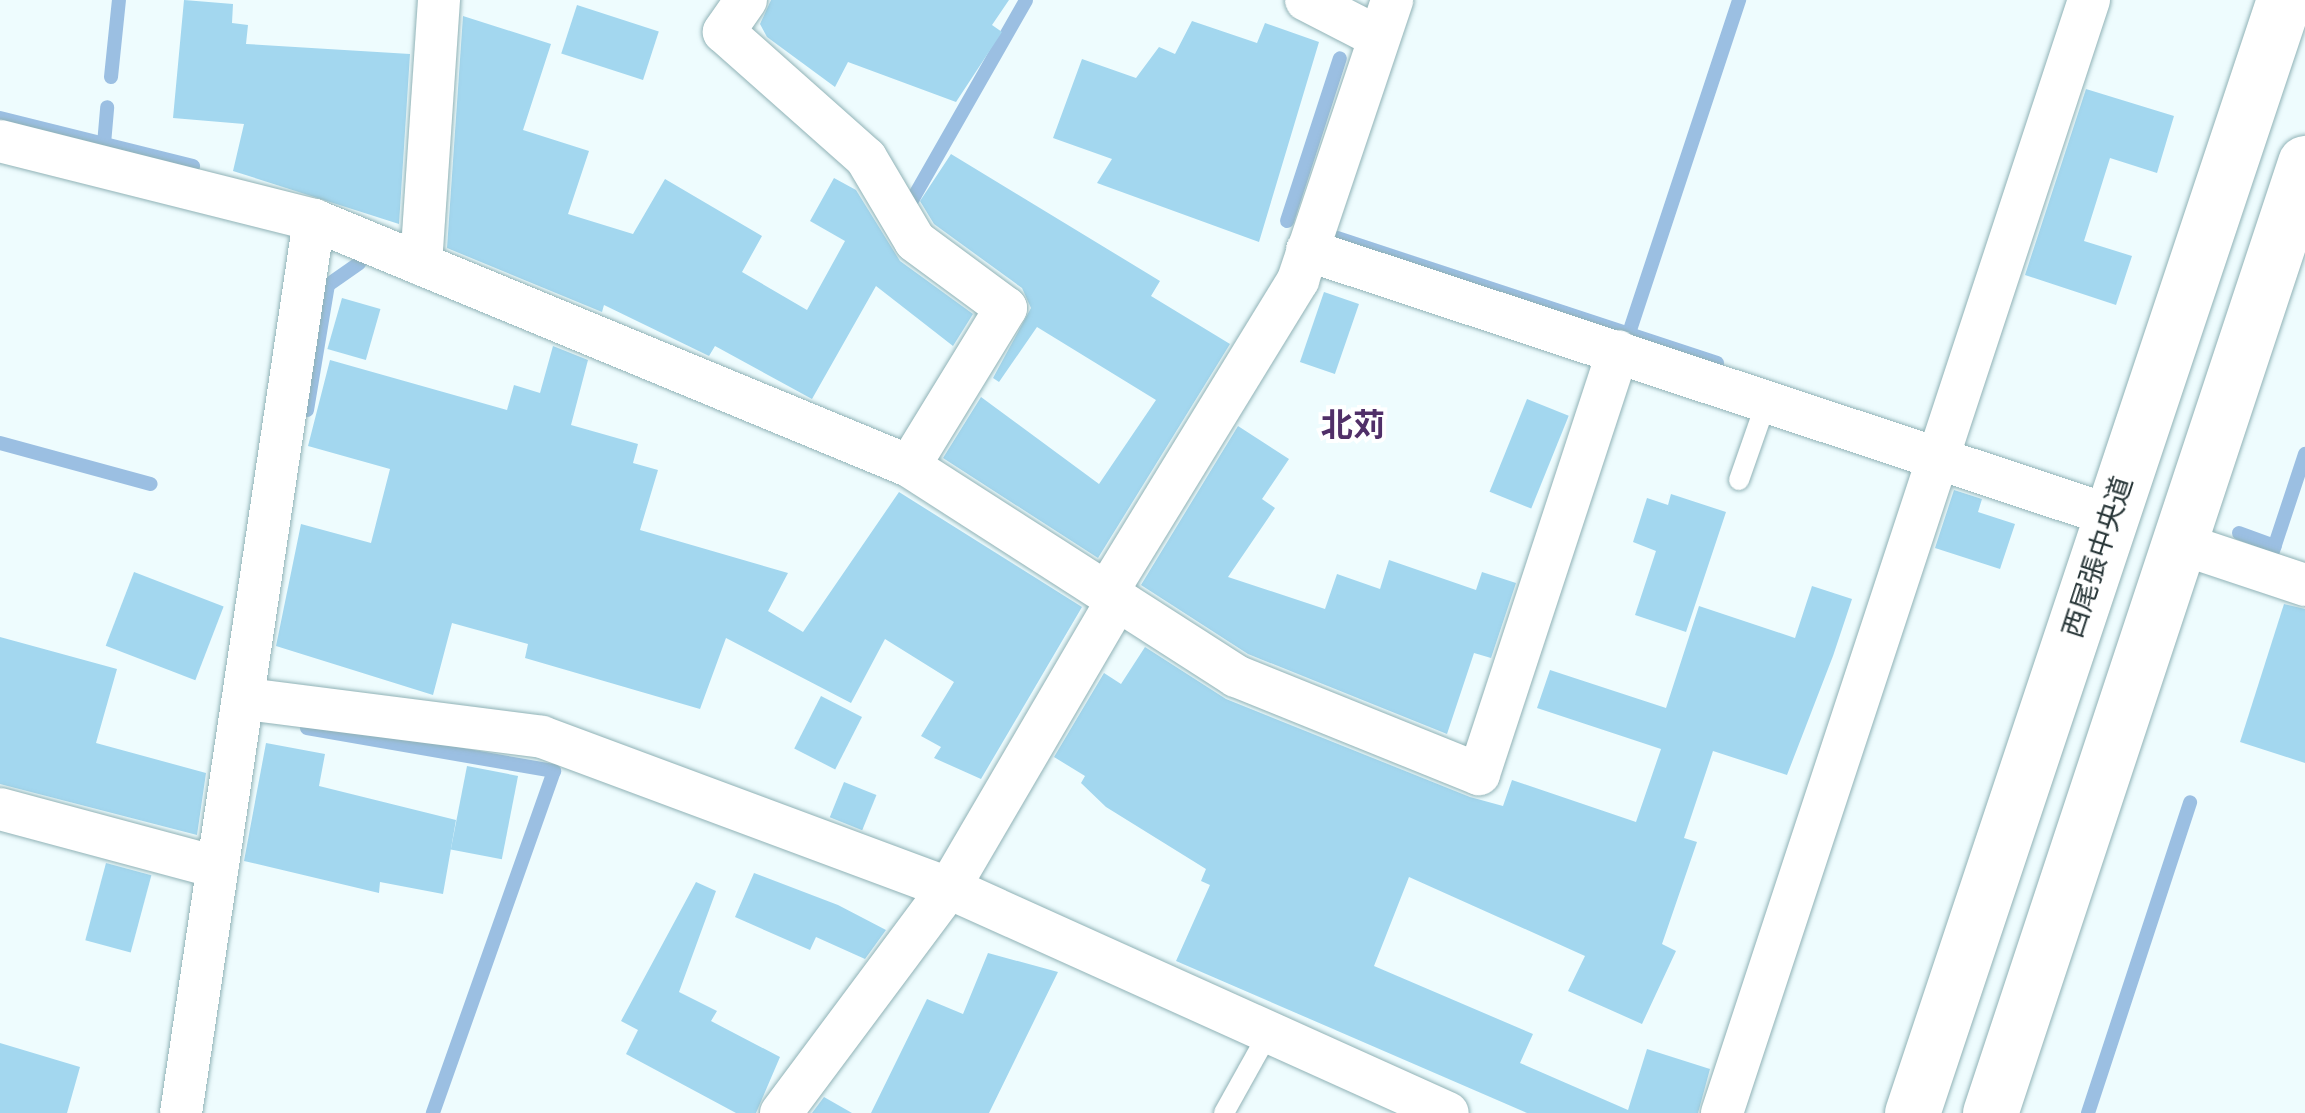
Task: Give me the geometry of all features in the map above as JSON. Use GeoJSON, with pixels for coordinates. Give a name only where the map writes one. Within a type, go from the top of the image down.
{"type":"FeatureCollection","features":[{"type":"Feature","properties":{"kind":"main road","name":"西尾張中央道"},"geometry":{"type":"LineString","coordinates":[[1912,1113],[2284,0]]}},
{"type":"Feature","properties":{"kind":"main road"},"geometry":{"type":"LineString","coordinates":[[1990,1113],[2176,542],[2305,163]]}},
{"type":"Feature","properties":{"kind":"street"},"geometry":{"type":"LineString","coordinates":[[421,264],[439,0]]}},
{"type":"Feature","properties":{"kind":"street"},"geometry":{"type":"LineString","coordinates":[[746,0],[724,32],[866,158],[915,241],[1006,308],[909,466]]}},
{"type":"Feature","properties":{"kind":"street"},"geometry":{"type":"LineString","coordinates":[[781,1113],[949,888],[1112,595],[1298,280],[1383,18],[1306,0]]}},
{"type":"Feature","properties":{"kind":"street"},"geometry":{"type":"LineString","coordinates":[[1722,1113],[2089,0]]}},
{"type":"Feature","properties":{"kind":"street"},"geometry":{"type":"LineString","coordinates":[[0,140],[314,220],[909,466],[1236,676],[1479,774],[1618,351]]}},
{"type":"Feature","properties":{"kind":"street"},"geometry":{"type":"LineString","coordinates":[[181,1113],[217,867],[247,699],[314,220]]}},
{"type":"Feature","properties":{"kind":"street"},"geometry":{"type":"LineString","coordinates":[[1307,250],[2112,516]]}},
{"type":"Feature","properties":{"kind":"street"},"geometry":{"type":"LineString","coordinates":[[2176,542],[2305,585]]}},
{"type":"Feature","properties":{"kind":"street"},"geometry":{"type":"LineString","coordinates":[[247,699],[542,737],[949,888],[1448,1113]]}},
{"type":"Feature","properties":{"kind":"street"},"geometry":{"type":"LineString","coordinates":[[0,809],[217,867]]}},
{"type":"Feature","properties":{"kind":"lane"},"geometry":{"type":"LineString","coordinates":[[1739,480],[1766,400]]}},
{"type":"Feature","properties":{"kind":"lane"},"geometry":{"type":"LineString","coordinates":[[1224,1113],[1269,1032]]}},
{"type":"Feature","properties":{"kind":"building"},"geometry":{"type":"Polygon","coordinates":[[[184,0],[233,4],[232,23],[248,25],[246,44],[410,54],[399,224],[233,171],[244,124],[173,118],[184,0]]]}},
{"type":"Feature","properties":{"kind":"building"},"geometry":{"type":"Polygon","coordinates":[[[771,0],[1009,0],[992,25],[1002,32],[956,102],[848,62],[835,87],[767,37],[760,24],[771,0]]]}},
{"type":"Feature","properties":{"kind":"building"},"geometry":{"type":"Polygon","coordinates":[[[577,5],[659,32],[643,80],[561,54],[577,5]]]}},
{"type":"Feature","properties":{"kind":"building"},"geometry":{"type":"Polygon","coordinates":[[[463,16],[551,44],[523,130],[589,151],[568,214],[633,234],[665,179],[762,236],[742,272],[807,310],[845,241],[810,221],[834,178],[856,190],[900,261],[973,314],[953,346],[876,286],[812,399],[715,346],[709,356],[604,305],[602,312],[447,248],[463,16]]]}},
{"type":"Feature","properties":{"kind":"building"},"geometry":{"type":"Polygon","coordinates":[[[1192,21],[1257,43],[1265,23],[1319,42],[1259,242],[1097,183],[1112,159],[1053,138],[1082,59],[1136,78],[1159,47],[1175,54],[1192,21]]]}},
{"type":"Feature","properties":{"kind":"building"},"geometry":{"type":"Polygon","coordinates":[[[2086,89],[2174,116],[2157,173],[2110,158],[2084,241],[2132,256],[2116,305],[2025,275],[2086,89]]]}},
{"type":"Feature","properties":{"kind":"building"},"geometry":{"type":"Polygon","coordinates":[[[951,154],[1160,281],[1151,296],[1230,344],[1098,558],[943,458],[981,397],[1099,484],[1156,400],[1037,327],[999,382],[993,378],[1031,308],[1022,288],[934,224],[920,201],[951,154]]]}},
{"type":"Feature","properties":{"kind":"building"},"geometry":{"type":"Polygon","coordinates":[[[1324,292],[1359,304],[1335,374],[1300,362],[1324,292]]]}},
{"type":"Feature","properties":{"kind":"building"},"geometry":{"type":"Polygon","coordinates":[[[342,298],[380,309],[366,360],[327,349],[342,298]]]}},
{"type":"Feature","properties":{"kind":"building"},"geometry":{"type":"Polygon","coordinates":[[[553,346],[588,360],[571,425],[638,444],[633,463],[658,470],[640,530],[788,573],[768,611],[803,632],[899,492],[1082,607],[981,779],[934,758],[941,747],[921,736],[954,682],[885,639],[851,703],[726,638],[700,709],[525,658],[528,644],[452,623],[433,695],[276,646],[301,524],[371,543],[390,469],[308,446],[330,360],[507,410],[514,385],[540,393],[553,346]]]}},
{"type":"Feature","properties":{"kind":"building"},"geometry":{"type":"Polygon","coordinates":[[[1527,399],[1569,416],[1531,509],[1490,492],[1527,399]]]}},
{"type":"Feature","properties":{"kind":"building"},"geometry":{"type":"Polygon","coordinates":[[[1238,426],[1289,459],[1262,499],[1275,508],[1228,577],[1325,609],[1337,574],[1380,589],[1389,560],[1476,590],[1482,572],[1516,583],[1491,658],[1474,653],[1447,734],[1248,654],[1141,585],[1238,426]]]}},
{"type":"Feature","properties":{"kind":"building"},"geometry":{"type":"Polygon","coordinates":[[[1954,490],[1982,499],[1978,512],[2015,524],[2000,569],[1935,548],[1954,490]]]}},
{"type":"Feature","properties":{"kind":"building"},"geometry":{"type":"Polygon","coordinates":[[[1671,494],[1726,512],[1686,632],[1635,615],[1656,551],[1633,542],[1647,498],[1668,505],[1671,494]]]}},
{"type":"Feature","properties":{"kind":"building"},"geometry":{"type":"Polygon","coordinates":[[[134,572],[224,606],[195,680],[106,646],[134,572]]]}},
{"type":"Feature","properties":{"kind":"building"},"geometry":{"type":"Polygon","coordinates":[[[1812,586],[1852,599],[1787,775],[1713,751],[1684,838],[1697,842],[1662,944],[1676,951],[1642,1024],[1568,991],[1585,956],[1409,877],[1374,966],[1533,1034],[1520,1063],[1628,1110],[1647,1049],[1710,1069],[1698,1113],[1527,1113],[1176,961],[1210,885],[1201,881],[1206,869],[1106,807],[1081,783],[1085,776],[1054,757],[1104,673],[1121,684],[1145,647],[1226,699],[1470,797],[1503,806],[1512,780],[1636,822],[1661,749],[1537,708],[1550,670],[1666,708],[1699,606],[1795,638],[1812,586]]]}},
{"type":"Feature","properties":{"kind":"building"},"geometry":{"type":"Polygon","coordinates":[[[2284,604],[2305,609],[2305,763],[2240,742],[2284,604]]]}},
{"type":"Feature","properties":{"kind":"building"},"geometry":{"type":"Polygon","coordinates":[[[0,637],[117,669],[96,743],[206,773],[197,835],[0,784],[0,637]]]}},
{"type":"Feature","properties":{"kind":"building"},"geometry":{"type":"Polygon","coordinates":[[[821,696],[862,717],[835,769],[794,749],[821,696]]]}},
{"type":"Feature","properties":{"kind":"building"},"geometry":{"type":"Polygon","coordinates":[[[266,743],[325,754],[319,786],[456,820],[443,894],[380,882],[379,893],[244,861],[266,743]]]}},
{"type":"Feature","properties":{"kind":"building"},"geometry":{"type":"Polygon","coordinates":[[[467,766],[518,776],[502,859],[451,849],[467,766]]]}},
{"type":"Feature","properties":{"kind":"building"},"geometry":{"type":"Polygon","coordinates":[[[844,782],[876,795],[862,830],[830,817],[844,782]]]}},
{"type":"Feature","properties":{"kind":"building"},"geometry":{"type":"Polygon","coordinates":[[[106,863],[151,875],[131,952],[85,940],[106,863]]]}},
{"type":"Feature","properties":{"kind":"building"},"geometry":{"type":"Polygon","coordinates":[[[754,873],[838,905],[886,930],[865,959],[816,937],[810,950],[735,917],[754,873]]]}},
{"type":"Feature","properties":{"kind":"building"},"geometry":{"type":"Polygon","coordinates":[[[696,882],[716,891],[679,992],[717,1011],[711,1021],[780,1057],[756,1113],[736,1113],[626,1054],[638,1030],[621,1021],[696,882]]]}},
{"type":"Feature","properties":{"kind":"building"},"geometry":{"type":"Polygon","coordinates":[[[988,953],[1058,972],[989,1113],[871,1113],[927,999],[963,1014],[988,953]]]}},
{"type":"Feature","properties":{"kind":"building"},"geometry":{"type":"Polygon","coordinates":[[[0,1043],[80,1067],[67,1113],[0,1113],[0,1043]]]}},
{"type":"Feature","properties":{"kind":"building"},"geometry":{"type":"Polygon","coordinates":[[[824,1097],[852,1113],[812,1113],[824,1097]]]}},
{"type":"Feature","properties":{"kind":"waterway"},"geometry":{"type":"LineString","coordinates":[[111,77],[119,0]]}},
{"type":"Feature","properties":{"kind":"waterway"},"geometry":{"type":"LineString","coordinates":[[911,202],[1026,0]]}},
{"type":"Feature","properties":{"kind":"waterway"},"geometry":{"type":"LineString","coordinates":[[1629,333],[1739,0]]}},
{"type":"Feature","properties":{"kind":"waterway"},"geometry":{"type":"LineString","coordinates":[[1287,221],[1340,58]]}},
{"type":"Feature","properties":{"kind":"waterway"},"geometry":{"type":"LineString","coordinates":[[104,144],[107,107]]}},
{"type":"Feature","properties":{"kind":"waterway"},"geometry":{"type":"LineString","coordinates":[[0,118],[193,166]]}},
{"type":"Feature","properties":{"kind":"waterway"},"geometry":{"type":"LineString","coordinates":[[1337,238],[1717,363]]}},
{"type":"Feature","properties":{"kind":"waterway"},"geometry":{"type":"LineString","coordinates":[[307,410],[328,285],[359,263]]}},
{"type":"Feature","properties":{"kind":"waterway"},"geometry":{"type":"LineString","coordinates":[[0,443],[151,484]]}},
{"type":"Feature","properties":{"kind":"waterway"},"geometry":{"type":"LineString","coordinates":[[2269,563],[2305,454]]}},
{"type":"Feature","properties":{"kind":"waterway"},"geometry":{"type":"LineString","coordinates":[[2239,533],[2275,546]]}},
{"type":"Feature","properties":{"kind":"waterway"},"geometry":{"type":"LineString","coordinates":[[307,728],[554,771],[433,1113]]}},
{"type":"Feature","properties":{"kind":"waterway"},"geometry":{"type":"LineString","coordinates":[[2088,1113],[2190,802]]}},
{"type":"Feature","properties":{"kind":"district","name":"北苅"},"geometry":{"type":"Point","coordinates":[1353,426]}}]}
